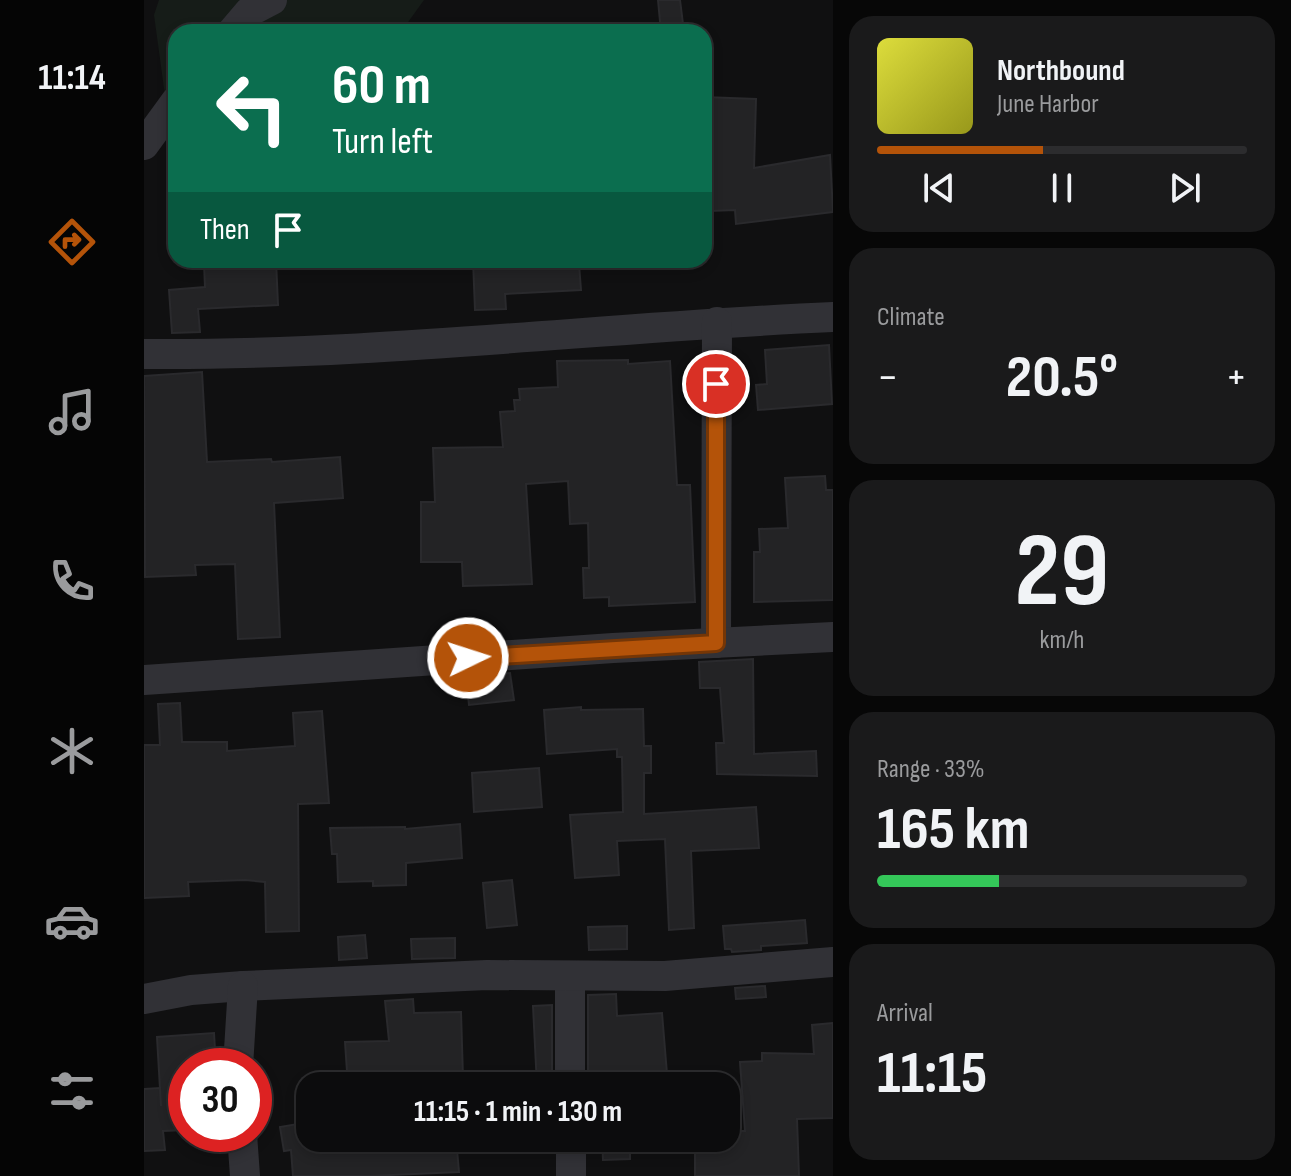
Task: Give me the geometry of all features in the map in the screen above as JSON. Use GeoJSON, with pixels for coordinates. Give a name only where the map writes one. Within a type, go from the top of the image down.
{"type":"FeatureCollection","features":[{"type":"Feature","properties":{"kind":"street"},"geometry":{"type":"LineString","coordinates":[[144,145],[168,112]]}},
{"type":"Feature","properties":{"kind":"street"},"geometry":{"type":"LineString","coordinates":[[144,354],[437,345],[717,322],[833,317]]}},
{"type":"Feature","properties":{"kind":"street"},"geometry":{"type":"LineString","coordinates":[[716,643],[717,322]]}},
{"type":"Feature","properties":{"kind":"street"},"geometry":{"type":"LineString","coordinates":[[144,680],[833,637]]}},
{"type":"Feature","properties":{"kind":"street"},"geometry":{"type":"LineString","coordinates":[[144,999],[191,990],[243,986],[487,975],[665,976],[830,958]]}},
{"type":"Feature","properties":{"kind":"street"},"geometry":{"type":"LineString","coordinates":[[570,977],[570,1072]]}},
{"type":"Feature","properties":{"kind":"street"},"geometry":{"type":"LineString","coordinates":[[239,1048],[243,986]]}},
{"type":"Feature","properties":{"kind":"street"},"geometry":{"type":"LineString","coordinates":[[243,1152],[245,1176]]}},
{"type":"Feature","properties":{"kind":"street"},"geometry":{"type":"LineString","coordinates":[[571,1152],[571,1176]]}},
{"type":"Feature","properties":{"kind":"shaded area"},"geometry":{"type":"Polygon","coordinates":[[[159,0],[424,0],[407,24],[168,24],[168,117],[154,15],[159,0]]]}},
{"type":"Feature","properties":{"kind":"building"},"geometry":{"type":"Polygon","coordinates":[[[658,0],[680,0],[683,24],[660,24],[658,0]]]}},
{"type":"Feature","properties":{"kind":"building"},"geometry":{"type":"Polygon","coordinates":[[[712,97],[756,99],[754,168],[830,155],[833,212],[736,224],[735,210],[712,211],[712,97]]]}},
{"type":"Feature","properties":{"kind":"building"},"geometry":{"type":"Polygon","coordinates":[[[204,268],[276,268],[278,305],[198,309],[200,332],[172,333],[169,290],[205,287],[204,268]]]}},
{"type":"Feature","properties":{"kind":"building"},"geometry":{"type":"Polygon","coordinates":[[[473,268],[579,268],[581,290],[505,294],[506,309],[475,310],[473,268]]]}},
{"type":"Feature","properties":{"kind":"building"},"geometry":{"type":"Polygon","coordinates":[[[829,345],[832,404],[758,410],[756,385],[767,384],[765,350],[829,345]]]}},
{"type":"Feature","properties":{"kind":"building"},"geometry":{"type":"Polygon","coordinates":[[[628,360],[628,364],[670,361],[677,485],[690,485],[695,602],[609,606],[609,597],[584,598],[583,568],[589,568],[588,523],[570,524],[568,481],[526,484],[532,584],[463,586],[462,562],[421,562],[421,502],[435,502],[433,448],[503,447],[500,412],[515,411],[514,400],[520,400],[519,389],[558,387],[557,361],[628,360]]]}},
{"type":"Feature","properties":{"kind":"building"},"geometry":{"type":"Polygon","coordinates":[[[202,372],[207,462],[271,459],[272,462],[340,457],[343,498],[274,503],[280,637],[238,639],[235,564],[195,565],[196,575],[145,577],[144,376],[202,372]]]}},
{"type":"Feature","properties":{"kind":"building"},"geometry":{"type":"Polygon","coordinates":[[[825,476],[826,490],[833,490],[833,600],[754,602],[754,552],[760,552],[759,529],[788,528],[785,478],[825,476]]]}},
{"type":"Feature","properties":{"kind":"building"},"geometry":{"type":"Polygon","coordinates":[[[753,659],[754,754],[816,751],[817,776],[717,774],[716,743],[724,743],[720,688],[700,688],[699,662],[753,659]]]}},
{"type":"Feature","properties":{"kind":"building"},"geometry":{"type":"Polygon","coordinates":[[[510,673],[514,700],[469,705],[466,678],[510,673]]]}},
{"type":"Feature","properties":{"kind":"building"},"geometry":{"type":"Polygon","coordinates":[[[180,703],[182,742],[227,742],[227,751],[295,746],[293,713],[322,711],[329,803],[298,804],[299,931],[266,932],[265,882],[188,882],[189,896],[144,898],[144,745],[160,745],[158,704],[180,703]]]}},
{"type":"Feature","properties":{"kind":"building"},"geometry":{"type":"Polygon","coordinates":[[[581,707],[581,710],[643,709],[644,746],[651,746],[651,773],[644,773],[644,814],[756,807],[759,848],[691,851],[694,928],[669,930],[665,839],[617,841],[619,875],[575,878],[570,815],[623,812],[622,757],[617,757],[617,749],[547,754],[544,710],[581,707]]]}},
{"type":"Feature","properties":{"kind":"building"},"geometry":{"type":"Polygon","coordinates":[[[539,768],[542,807],[474,812],[472,773],[539,768]]]}},
{"type":"Feature","properties":{"kind":"building"},"geometry":{"type":"Polygon","coordinates":[[[460,824],[462,858],[406,863],[406,885],[373,886],[373,881],[338,882],[337,854],[332,854],[330,828],[405,829],[460,824]]]}},
{"type":"Feature","properties":{"kind":"building"},"geometry":{"type":"Polygon","coordinates":[[[512,880],[517,925],[487,928],[483,883],[512,880]]]}},
{"type":"Feature","properties":{"kind":"building"},"geometry":{"type":"Polygon","coordinates":[[[805,920],[807,943],[761,946],[761,950],[732,952],[725,949],[723,926],[805,920]]]}},
{"type":"Feature","properties":{"kind":"building"},"geometry":{"type":"Polygon","coordinates":[[[627,926],[627,949],[589,950],[588,927],[627,926]]]}},
{"type":"Feature","properties":{"kind":"building"},"geometry":{"type":"Polygon","coordinates":[[[365,935],[367,958],[339,960],[338,937],[365,935]]]}},
{"type":"Feature","properties":{"kind":"building"},"geometry":{"type":"Polygon","coordinates":[[[455,938],[455,958],[412,959],[411,939],[455,938]]]}},
{"type":"Feature","properties":{"kind":"building"},"geometry":{"type":"Polygon","coordinates":[[[765,986],[766,997],[736,999],[735,988],[765,986]]]}},
{"type":"Feature","properties":{"kind":"building"},"geometry":{"type":"Polygon","coordinates":[[[616,994],[617,1016],[662,1013],[667,1072],[588,1072],[588,995],[616,994]]]}},
{"type":"Feature","properties":{"kind":"building"},"geometry":{"type":"Polygon","coordinates":[[[413,999],[414,1013],[461,1012],[463,1072],[347,1072],[345,1042],[389,1041],[385,1001],[413,999]]]}},
{"type":"Feature","properties":{"kind":"building"},"geometry":{"type":"Polygon","coordinates":[[[552,1005],[552,1072],[536,1072],[533,1006],[552,1005]]]}},
{"type":"Feature","properties":{"kind":"building"},"geometry":{"type":"Polygon","coordinates":[[[833,1023],[833,1118],[797,1119],[799,1176],[695,1176],[695,1152],[740,1152],[740,1131],[745,1131],[740,1062],[762,1061],[762,1053],[814,1054],[812,1025],[833,1023]]]}},
{"type":"Feature","properties":{"kind":"building"},"geometry":{"type":"Polygon","coordinates":[[[214,1033],[215,1048],[168,1048],[168,1131],[163,1131],[165,1150],[144,1151],[144,1089],[160,1088],[157,1037],[214,1033]]]}},
{"type":"Feature","properties":{"kind":"building"},"geometry":{"type":"Polygon","coordinates":[[[296,1124],[296,1152],[457,1152],[459,1172],[293,1176],[291,1150],[284,1151],[280,1127],[296,1124]]]}},
{"type":"Feature","properties":{"kind":"building"},"geometry":{"type":"Polygon","coordinates":[[[603,1152],[630,1152],[630,1159],[603,1160],[603,1152]]]}},
{"type":"Feature","properties":{"kind":"route"},"geometry":{"type":"LineString","coordinates":[[468,658],[716,643],[716,384]]}}]}
